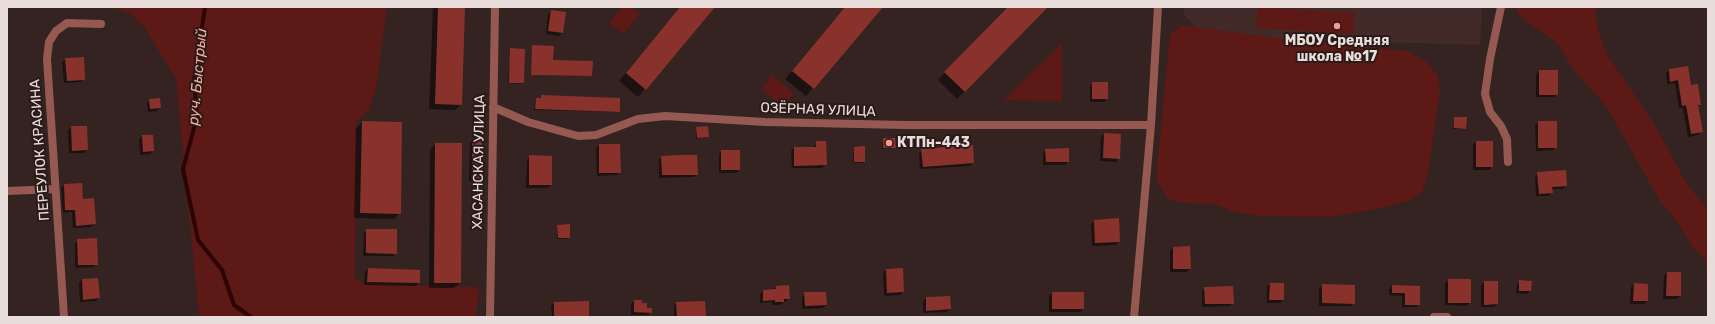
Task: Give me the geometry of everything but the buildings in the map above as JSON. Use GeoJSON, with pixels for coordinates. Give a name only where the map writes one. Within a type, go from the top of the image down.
{"type":"FeatureCollection","features":[{"type":"Feature","properties":{"kind":"street","name":"ХАСАНСКАЯ УЛИЦА"},"geometry":{"type":"LineString","coordinates":[[490,317],[495,7]]}},
{"type":"Feature","properties":{"kind":"street"},"geometry":{"type":"LineString","coordinates":[[1134,317],[1151,125],[1158,7]]}},
{"type":"Feature","properties":{"kind":"street"},"geometry":{"type":"LineString","coordinates":[[1501,7],[1490,59],[1486,94],[1490,112],[1501,126],[1507,139],[1508,162]]}},
{"type":"Feature","properties":{"kind":"street","name":"ПЕРЕУЛОК КРАСИНА"},"geometry":{"type":"LineString","coordinates":[[64,317],[47,59],[49,42],[56,31],[67,23],[101,24]]}},
{"type":"Feature","properties":{"kind":"street","name":"ОЗЁРНАЯ УЛИЦА"},"geometry":{"type":"LineString","coordinates":[[493,107],[528,122],[578,136],[596,135],[638,119],[664,116],[765,122],[905,125],[1151,125]]}},
{"type":"Feature","properties":{"kind":"street"},"geometry":{"type":"LineString","coordinates":[[7,192],[55,189]]}},
{"type":"Feature","properties":{"kind":"street"},"geometry":{"type":"LineString","coordinates":[[1434,317],[1447,317]]}},
{"type":"Feature","properties":{"kind":"shaded area"},"geometry":{"type":"Polygon","coordinates":[[[104,7],[387,7],[377,83],[369,110],[356,122],[355,279],[363,284],[474,287],[479,291],[476,317],[199,317],[176,79],[145,28],[132,15],[122,10],[104,7]]]}},
{"type":"Feature","properties":{"kind":"shaded area"},"geometry":{"type":"Polygon","coordinates":[[[622,7],[631,7],[640,14],[623,34],[609,23],[622,7]]]}},
{"type":"Feature","properties":{"kind":"shaded area","name":"МБОУ Средняя школа №17"},"geometry":{"type":"Polygon","coordinates":[[[1184,7],[1482,7],[1480,45],[1204,37],[1184,14],[1184,7]]]}},
{"type":"Feature","properties":{"kind":"shaded area"},"geometry":{"type":"Polygon","coordinates":[[[1258,7],[1355,13],[1353,34],[1256,28],[1258,7]]]}},
{"type":"Feature","properties":{"kind":"shaded area"},"geometry":{"type":"Polygon","coordinates":[[[1514,7],[1595,7],[1598,30],[1608,56],[1655,125],[1688,186],[1708,209],[1708,296],[1705,259],[1692,246],[1672,214],[1661,203],[1606,106],[1573,69],[1558,44],[1521,17],[1514,7]]]}},
{"type":"Feature","properties":{"kind":"shaded area"},"geometry":{"type":"Polygon","coordinates":[[[1183,25],[1276,38],[1408,51],[1428,63],[1438,76],[1440,92],[1427,178],[1422,192],[1410,200],[1386,207],[1331,217],[1262,216],[1234,212],[1215,204],[1182,203],[1167,198],[1156,179],[1170,34],[1183,25]]]}},
{"type":"Feature","properties":{"kind":"shaded area"},"geometry":{"type":"Polygon","coordinates":[[[1062,43],[1062,101],[1004,100],[1049,56],[1062,43]]]}},
{"type":"Feature","properties":{"kind":"shaded area"},"geometry":{"type":"Polygon","coordinates":[[[772,75],[794,93],[783,107],[761,89],[772,75]]]}},
{"type":"Feature","properties":{"kind":"waterway","name":"руч. Быстрый"},"geometry":{"type":"LineString","coordinates":[[205,7],[194,82],[197,117],[183,169],[198,240],[222,270],[234,305],[251,317]]}},
{"type":"Feature","properties":{"kind":"place","name":"МБОУ Средняя школа №17"},"geometry":{"type":"Point","coordinates":[1337,26]}},
{"type":"Feature","properties":{"kind":"place","name":"КТПн-443"},"geometry":{"type":"Point","coordinates":[889,143]}}]}
